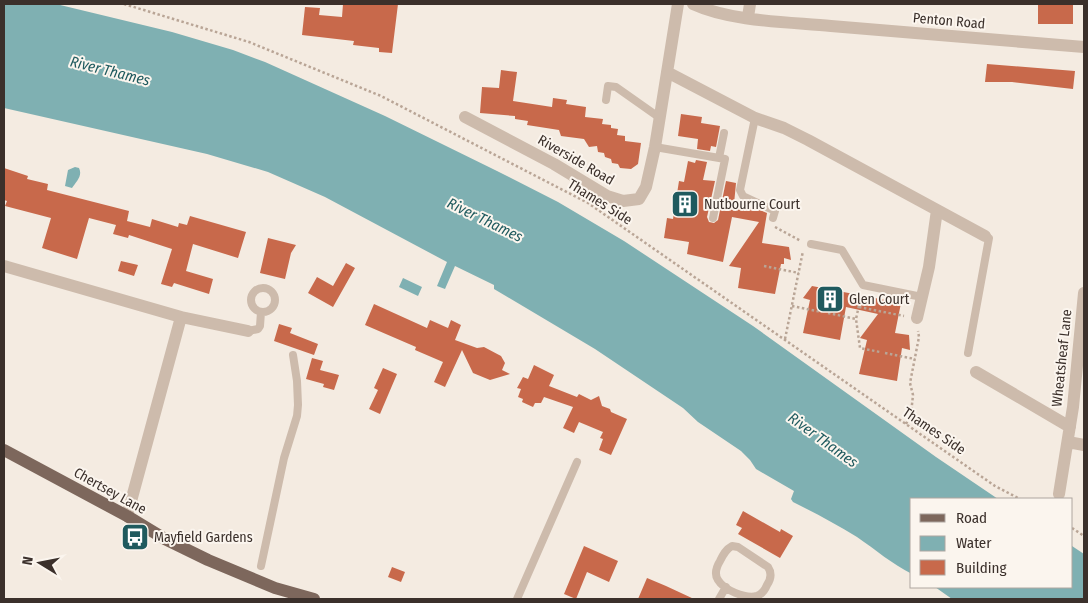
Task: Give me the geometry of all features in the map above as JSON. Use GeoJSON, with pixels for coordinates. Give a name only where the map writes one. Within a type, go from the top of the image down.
{"type":"FeatureCollection","features":[{"type":"Feature","properties":{"kind":"main road","name":"Chertsey Lane"},"geometry":{"type":"LineString","coordinates":[[4,450],[127,516],[165,539],[208,560],[275,588],[314,599]]}},
{"type":"Feature","properties":{"kind":"street","name":"Riverside Road"},"geometry":{"type":"LineString","coordinates":[[465,117],[554,164],[607,196],[623,201],[638,199],[646,188],[656,147],[678,4]]}},
{"type":"Feature","properties":{"kind":"street","name":"Penton Road"},"geometry":{"type":"LineString","coordinates":[[693,4],[707,10],[748,17],[1084,47]]}},
{"type":"Feature","properties":{"kind":"street"},"geometry":{"type":"LineString","coordinates":[[748,17],[750,4]]}},
{"type":"Feature","properties":{"kind":"street"},"geometry":{"type":"LineString","coordinates":[[667,72],[756,118],[784,128],[808,140],[985,236]]}},
{"type":"Feature","properties":{"kind":"street"},"geometry":{"type":"LineString","coordinates":[[917,318],[929,267],[937,210]]}},
{"type":"Feature","properties":{"kind":"street"},"geometry":{"type":"LineString","coordinates":[[4,266],[181,317],[248,331]]}},
{"type":"Feature","properties":{"kind":"street","name":"Wheatsheaf Lane"},"geometry":{"type":"LineString","coordinates":[[1059,494],[1070,427],[1084,293]]}},
{"type":"Feature","properties":{"kind":"street"},"geometry":{"type":"LineString","coordinates":[[127,516],[181,317]]}},
{"type":"Feature","properties":{"kind":"street"},"geometry":{"type":"LineString","coordinates":[[976,372],[1070,427]]}},
{"type":"Feature","properties":{"kind":"street"},"geometry":{"type":"LineString","coordinates":[[1068,442],[1084,445]]}},
{"type":"Feature","properties":{"kind":"lane"},"geometry":{"type":"LineString","coordinates":[[606,100],[608,86],[616,87],[660,118]]}},
{"type":"Feature","properties":{"kind":"lane"},"geometry":{"type":"LineString","coordinates":[[756,118],[740,190],[743,196],[775,211],[773,218]]}},
{"type":"Feature","properties":{"kind":"lane"},"geometry":{"type":"LineString","coordinates":[[719,158],[724,133]]}},
{"type":"Feature","properties":{"kind":"lane"},"geometry":{"type":"LineString","coordinates":[[656,147],[725,159],[713,218]]}},
{"type":"Feature","properties":{"kind":"lane"},"geometry":{"type":"LineString","coordinates":[[968,353],[989,238],[985,236]]}},
{"type":"Feature","properties":{"kind":"lane"},"geometry":{"type":"LineString","coordinates":[[808,244],[842,250],[863,285],[922,298]]}},
{"type":"Feature","properties":{"kind":"lane"},"geometry":{"type":"LineString","coordinates":[[248,331],[258,330],[261,312]]}},
{"type":"Feature","properties":{"kind":"lane"},"geometry":{"type":"LineString","coordinates":[[261,566],[284,458],[293,433],[298,406],[296,364],[293,355]]}},
{"type":"Feature","properties":{"kind":"lane"},"geometry":{"type":"LineString","coordinates":[[517,599],[577,462]]}},
{"type":"Feature","properties":{"kind":"lane"},"geometry":{"type":"LineString","coordinates":[[732,546],[738,547],[770,570],[769,582],[763,592],[757,596],[742,595],[726,587],[718,580],[716,573],[722,556],[732,546]]}},
{"type":"Feature","properties":{"kind":"lane"},"geometry":{"type":"LineString","coordinates":[[719,599],[726,587]]}},
{"type":"Feature","properties":{"kind":"path","name":"Thames Side"},"geometry":{"type":"LineString","coordinates":[[124,4],[249,42],[381,96],[588,203],[996,486],[1018,498]]}},
{"type":"Feature","properties":{"kind":"path"},"geometry":{"type":"LineString","coordinates":[[773,218],[772,226],[808,244],[799,273],[785,339]]}},
{"type":"Feature","properties":{"kind":"path"},"geometry":{"type":"LineString","coordinates":[[764,266],[799,273]]}},
{"type":"Feature","properties":{"kind":"path"},"geometry":{"type":"LineString","coordinates":[[863,285],[856,319],[860,348],[880,352]]}},
{"type":"Feature","properties":{"kind":"path"},"geometry":{"type":"LineString","coordinates":[[792,306],[822,312]]}},
{"type":"Feature","properties":{"kind":"path"},"geometry":{"type":"LineString","coordinates":[[859,307],[917,318],[919,337],[910,383],[912,395],[911,414],[906,424]]}},
{"type":"Feature","properties":{"kind":"path"},"geometry":{"type":"LineString","coordinates":[[828,313],[856,319]]}},
{"type":"Feature","properties":{"kind":"path"},"geometry":{"type":"LineString","coordinates":[[885,353],[915,359]]}},
{"type":"Feature","properties":{"kind":"path"},"geometry":{"type":"LineString","coordinates":[[1073,529],[1084,536]]}},
{"type":"Feature","properties":{"kind":"water","name":"River Thames"},"geometry":{"type":"Polygon","coordinates":[[[4,4],[56,4],[172,32],[233,50],[265,62],[385,116],[497,171],[558,202],[624,241],[753,326],[997,498],[910,498],[910,573],[849,532],[793,502],[791,499],[794,491],[756,469],[741,451],[698,422],[683,408],[595,349],[494,289],[494,285],[455,266],[445,289],[437,286],[447,262],[325,197],[268,172],[207,154],[4,108],[4,4]]]}},
{"type":"Feature","properties":{"kind":"water"},"geometry":{"type":"Polygon","coordinates":[[[75,167],[79,168],[80,171],[78,179],[72,188],[65,186],[68,170],[75,167]]]}},
{"type":"Feature","properties":{"kind":"water"},"geometry":{"type":"Polygon","coordinates":[[[403,278],[422,287],[418,296],[399,287],[403,278]]]}},
{"type":"Feature","properties":{"kind":"water"},"geometry":{"type":"Polygon","coordinates":[[[1073,547],[1084,554],[1084,599],[952,599],[936,588],[1073,588],[1073,547]]]}},
{"type":"Feature","properties":{"kind":"building"},"geometry":{"type":"Polygon","coordinates":[[[343,4],[398,4],[392,53],[379,52],[379,48],[353,45],[354,41],[302,35],[305,7],[320,8],[319,15],[342,17],[343,4]]]}},
{"type":"Feature","properties":{"kind":"building"},"geometry":{"type":"Polygon","coordinates":[[[1038,4],[1073,4],[1073,24],[1038,24],[1038,4]]]}},
{"type":"Feature","properties":{"kind":"building"},"geometry":{"type":"Polygon","coordinates":[[[987,64],[1075,71],[1073,89],[1012,82],[985,82],[987,64]]]}},
{"type":"Feature","properties":{"kind":"building"},"geometry":{"type":"Polygon","coordinates":[[[501,70],[517,72],[513,101],[552,107],[553,98],[567,100],[566,104],[586,107],[585,117],[603,119],[602,124],[611,125],[611,128],[618,129],[617,135],[625,136],[625,141],[641,143],[638,164],[631,169],[620,168],[618,164],[612,163],[611,159],[605,157],[604,153],[598,152],[597,146],[589,147],[584,139],[561,136],[559,130],[527,125],[528,121],[515,119],[515,116],[480,113],[482,87],[499,88],[501,70]]]}},
{"type":"Feature","properties":{"kind":"building"},"geometry":{"type":"Polygon","coordinates":[[[681,114],[702,117],[701,123],[720,126],[716,147],[711,146],[710,151],[697,149],[698,139],[678,136],[681,114]]]}},
{"type":"Feature","properties":{"kind":"building"},"geometry":{"type":"Polygon","coordinates":[[[696,160],[707,162],[703,180],[715,181],[707,217],[709,222],[714,223],[718,220],[726,181],[736,183],[734,204],[755,208],[767,213],[762,243],[789,247],[791,260],[784,258],[784,264],[781,264],[775,294],[738,288],[741,268],[729,266],[759,222],[732,217],[723,262],[687,254],[689,242],[664,238],[667,218],[673,219],[679,181],[684,182],[688,161],[695,163],[696,160]]]}},
{"type":"Feature","properties":{"kind":"building"},"geometry":{"type":"Polygon","coordinates":[[[4,168],[28,176],[27,179],[48,184],[47,190],[129,211],[127,221],[150,227],[152,219],[178,227],[179,223],[187,225],[190,216],[246,232],[238,258],[193,244],[186,271],[213,279],[209,294],[174,283],[172,287],[161,284],[172,249],[129,235],[128,238],[113,234],[116,225],[89,218],[77,259],[42,248],[51,218],[5,206],[7,201],[4,200],[4,168]]]}},
{"type":"Feature","properties":{"kind":"building"},"geometry":{"type":"Polygon","coordinates":[[[268,238],[296,245],[291,253],[285,279],[260,273],[268,238]]]}},
{"type":"Feature","properties":{"kind":"building"},"geometry":{"type":"Polygon","coordinates":[[[121,261],[138,265],[134,276],[118,271],[121,261]]]}},
{"type":"Feature","properties":{"kind":"building"},"geometry":{"type":"Polygon","coordinates":[[[346,263],[355,268],[333,307],[308,293],[317,277],[333,286],[346,263]]]}},
{"type":"Feature","properties":{"kind":"building"},"geometry":{"type":"Polygon","coordinates":[[[812,286],[901,303],[895,333],[909,335],[910,350],[902,348],[897,381],[859,374],[867,340],[860,338],[878,314],[846,307],[840,340],[803,333],[810,300],[803,298],[812,286]]]}},
{"type":"Feature","properties":{"kind":"building"},"geometry":{"type":"Polygon","coordinates":[[[374,304],[427,328],[430,320],[448,328],[451,320],[461,325],[455,340],[477,348],[484,347],[501,356],[505,363],[502,370],[510,374],[490,380],[473,373],[462,350],[445,387],[434,382],[443,362],[415,350],[416,347],[365,325],[374,304]]]}},
{"type":"Feature","properties":{"kind":"building"},"geometry":{"type":"Polygon","coordinates":[[[279,324],[292,328],[290,333],[318,344],[314,355],[274,341],[279,324]]]}},
{"type":"Feature","properties":{"kind":"building"},"geometry":{"type":"Polygon","coordinates":[[[312,358],[323,361],[320,370],[339,375],[334,390],[323,387],[324,384],[306,379],[312,358]]]}},
{"type":"Feature","properties":{"kind":"building"},"geometry":{"type":"Polygon","coordinates":[[[534,365],[554,375],[549,386],[577,397],[579,394],[591,400],[599,396],[602,406],[627,419],[611,455],[599,450],[603,439],[600,438],[603,432],[579,422],[574,433],[563,428],[573,407],[544,397],[541,403],[535,403],[533,407],[522,402],[523,399],[518,397],[521,389],[517,388],[523,377],[528,379],[534,365]]]}},
{"type":"Feature","properties":{"kind":"building"},"geometry":{"type":"Polygon","coordinates":[[[383,368],[397,374],[380,414],[369,409],[378,390],[374,388],[383,368]]]}},
{"type":"Feature","properties":{"kind":"building"},"geometry":{"type":"Polygon","coordinates":[[[743,511],[780,532],[781,529],[793,536],[780,558],[738,534],[742,528],[736,525],[743,511]]]}},
{"type":"Feature","properties":{"kind":"building"},"geometry":{"type":"Polygon","coordinates":[[[584,546],[618,561],[609,582],[587,572],[576,599],[564,594],[584,546]]]}},
{"type":"Feature","properties":{"kind":"building"},"geometry":{"type":"Polygon","coordinates":[[[392,567],[405,572],[401,582],[388,577],[392,567]]]}},
{"type":"Feature","properties":{"kind":"building"},"geometry":{"type":"Polygon","coordinates":[[[647,578],[666,586],[694,599],[638,599],[647,578]]]}},
{"type":"Feature","properties":{"kind":"place","name":"Nutbourne Court"},"geometry":{"type":"Point","coordinates":[685,204]}},
{"type":"Feature","properties":{"kind":"place","name":"Glen Court"},"geometry":{"type":"Point","coordinates":[830,299]}},
{"type":"Feature","properties":{"kind":"place","name":"Mayfield Gardens"},"geometry":{"type":"Point","coordinates":[135,537]}}]}
